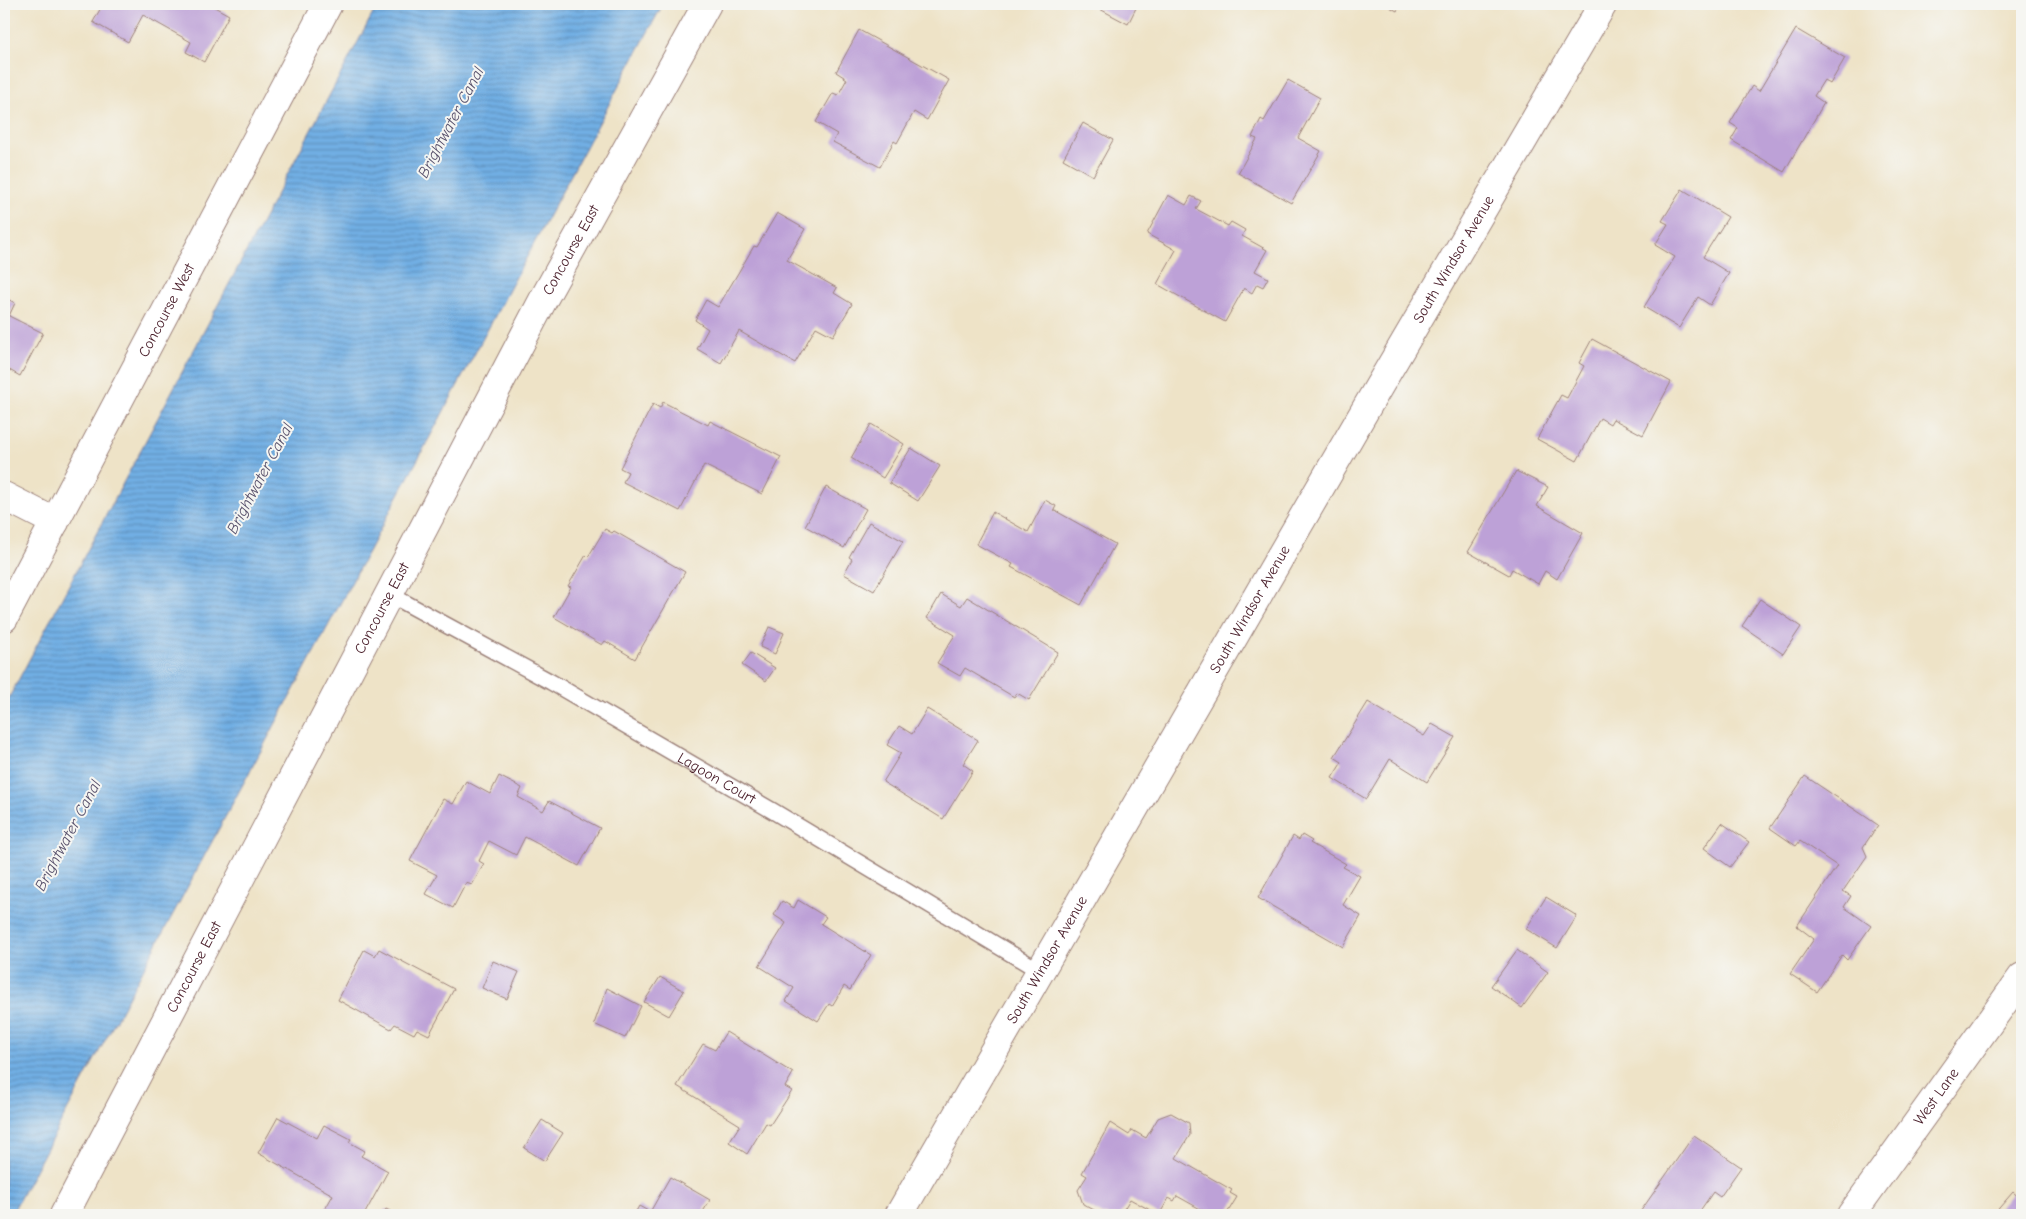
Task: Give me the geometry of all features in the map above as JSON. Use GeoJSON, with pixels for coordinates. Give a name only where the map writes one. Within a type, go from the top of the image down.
{"type":"FeatureCollection","features":[{"type":"Feature","properties":{"kind":"street","name":"Concourse West"},"geometry":{"type":"LineString","coordinates":[[4,618],[328,4]]}},
{"type":"Feature","properties":{"kind":"street","name":"Concourse East"},"geometry":{"type":"LineString","coordinates":[[64,1215],[543,300],[707,4]]}},
{"type":"Feature","properties":{"kind":"street","name":"South Windsor Avenue"},"geometry":{"type":"LineString","coordinates":[[899,1215],[1603,4]]}},
{"type":"Feature","properties":{"kind":"street"},"geometry":{"type":"LineString","coordinates":[[4,496],[55,522]]}},
{"type":"Feature","properties":{"kind":"street","name":"West Lane"},"geometry":{"type":"LineString","coordinates":[[1851,1215],[2022,977]]}},
{"type":"Feature","properties":{"kind":"lane","name":"Lagoon Court"},"geometry":{"type":"LineString","coordinates":[[389,594],[560,687],[773,811],[1040,971]]}},
{"type":"Feature","properties":{"kind":"water","name":"Brightwater Canal"},"geometry":{"type":"Polygon","coordinates":[[[378,4],[663,4],[11,1215],[4,1215],[4,707],[378,4]]]}},
{"type":"Feature","properties":{"kind":"building"},"geometry":{"type":"Polygon","coordinates":[[[103,4],[209,4],[229,15],[204,62],[186,52],[191,42],[143,15],[128,42],[93,22],[103,4]]]}},
{"type":"Feature","properties":{"kind":"building"},"geometry":{"type":"Polygon","coordinates":[[[1098,4],[1138,4],[1128,24],[1096,7],[1098,4]]]}},
{"type":"Feature","properties":{"kind":"building"},"geometry":{"type":"Polygon","coordinates":[[[1384,4],[1401,4],[1397,11],[1384,4]]]}},
{"type":"Feature","properties":{"kind":"building"},"geometry":{"type":"Polygon","coordinates":[[[1796,29],[1845,58],[1830,84],[1824,80],[1814,96],[1824,103],[1784,172],[1731,140],[1738,128],[1730,123],[1752,86],[1759,91],[1796,29]]]}},
{"type":"Feature","properties":{"kind":"building"},"geometry":{"type":"Polygon","coordinates":[[[859,30],[949,80],[927,120],[914,112],[897,143],[894,141],[880,167],[833,142],[837,134],[816,122],[833,93],[838,95],[847,79],[836,72],[859,30]]]}},
{"type":"Feature","properties":{"kind":"building"},"geometry":{"type":"Polygon","coordinates":[[[1288,80],[1320,98],[1298,138],[1321,151],[1291,203],[1238,173],[1257,139],[1252,137],[1261,119],[1264,121],[1288,80]]]}},
{"type":"Feature","properties":{"kind":"building"},"geometry":{"type":"Polygon","coordinates":[[[1083,123],[1113,140],[1093,176],[1063,159],[1083,123]]]}},
{"type":"Feature","properties":{"kind":"building"},"geometry":{"type":"Polygon","coordinates":[[[1682,189],[1728,217],[1703,257],[1729,273],[1710,305],[1698,297],[1679,328],[1644,307],[1675,257],[1655,245],[1668,224],[1662,221],[1682,189]]]}},
{"type":"Feature","properties":{"kind":"building"},"geometry":{"type":"Polygon","coordinates":[[[1168,195],[1186,205],[1191,196],[1201,201],[1196,209],[1228,226],[1231,222],[1245,230],[1242,236],[1267,250],[1255,271],[1268,278],[1263,287],[1257,284],[1252,293],[1244,288],[1225,322],[1157,284],[1176,250],[1147,234],[1168,195]]]}},
{"type":"Feature","properties":{"kind":"building"},"geometry":{"type":"Polygon","coordinates":[[[777,213],[805,229],[787,260],[837,288],[834,293],[852,304],[833,336],[816,327],[795,363],[739,331],[721,363],[697,349],[708,329],[695,320],[706,300],[718,307],[754,246],[757,247],[777,213]]]}},
{"type":"Feature","properties":{"kind":"building"},"geometry":{"type":"Polygon","coordinates":[[[4,297],[15,303],[9,316],[43,333],[20,376],[4,367],[4,297]]]}},
{"type":"Feature","properties":{"kind":"building"},"geometry":{"type":"Polygon","coordinates":[[[1592,339],[1671,382],[1643,435],[1613,419],[1610,424],[1600,418],[1577,461],[1537,439],[1561,395],[1567,398],[1584,366],[1579,363],[1592,339]]]}},
{"type":"Feature","properties":{"kind":"building"},"geometry":{"type":"Polygon","coordinates":[[[663,402],[708,425],[710,421],[781,457],[762,494],[704,465],[680,511],[623,482],[628,472],[620,468],[653,404],[660,408],[663,402]]]}},
{"type":"Feature","properties":{"kind":"building"},"geometry":{"type":"Polygon","coordinates":[[[871,424],[904,444],[883,478],[851,458],[871,424]]]}},
{"type":"Feature","properties":{"kind":"building"},"geometry":{"type":"Polygon","coordinates":[[[911,448],[940,466],[918,501],[889,483],[911,448]]]}},
{"type":"Feature","properties":{"kind":"building"},"geometry":{"type":"Polygon","coordinates":[[[1516,471],[1548,487],[1537,506],[1583,533],[1557,579],[1545,571],[1538,584],[1512,569],[1509,575],[1468,552],[1516,471]]]}},
{"type":"Feature","properties":{"kind":"building"},"geometry":{"type":"Polygon","coordinates":[[[826,487],[866,509],[844,548],[805,526],[826,487]]]}},
{"type":"Feature","properties":{"kind":"building"},"geometry":{"type":"Polygon","coordinates":[[[1045,500],[1056,506],[1054,510],[1115,544],[1081,605],[1011,567],[1013,564],[976,544],[993,512],[1028,532],[1045,500]]]}},
{"type":"Feature","properties":{"kind":"building"},"geometry":{"type":"Polygon","coordinates":[[[869,522],[903,541],[874,591],[844,574],[852,559],[849,557],[869,522]]]}},
{"type":"Feature","properties":{"kind":"building"},"geometry":{"type":"Polygon","coordinates":[[[605,529],[612,533],[614,531],[685,572],[635,659],[605,641],[602,645],[554,617],[571,587],[568,586],[586,555],[588,557],[605,529]]]}},
{"type":"Feature","properties":{"kind":"building"},"geometry":{"type":"Polygon","coordinates":[[[941,594],[961,606],[967,597],[1058,652],[1029,700],[1017,693],[1014,697],[965,668],[960,676],[937,663],[955,635],[927,618],[941,594]]]}},
{"type":"Feature","properties":{"kind":"building"},"geometry":{"type":"Polygon","coordinates":[[[1760,599],[1801,627],[1783,654],[1742,626],[1760,599]]]}},
{"type":"Feature","properties":{"kind":"building"},"geometry":{"type":"Polygon","coordinates":[[[769,627],[784,633],[775,654],[760,647],[769,627]]]}},
{"type":"Feature","properties":{"kind":"building"},"geometry":{"type":"Polygon","coordinates":[[[751,653],[775,668],[766,681],[742,665],[751,653]]]}},
{"type":"Feature","properties":{"kind":"building"},"geometry":{"type":"Polygon","coordinates":[[[1368,702],[1424,736],[1432,724],[1455,737],[1427,782],[1390,759],[1366,799],[1332,778],[1342,762],[1334,757],[1368,702]]]}},
{"type":"Feature","properties":{"kind":"building"},"geometry":{"type":"Polygon","coordinates":[[[927,709],[978,740],[963,764],[973,771],[943,819],[883,782],[901,753],[887,745],[899,726],[912,734],[927,709]]]}},
{"type":"Feature","properties":{"kind":"building"},"geometry":{"type":"Polygon","coordinates":[[[499,776],[522,788],[518,797],[543,811],[549,801],[600,828],[579,866],[525,837],[516,855],[489,841],[479,861],[484,864],[472,885],[466,883],[453,908],[426,894],[437,875],[410,861],[443,799],[453,804],[466,781],[490,794],[499,776]]]}},
{"type":"Feature","properties":{"kind":"building"},"geometry":{"type":"Polygon","coordinates":[[[1805,776],[1878,825],[1863,847],[1867,856],[1843,891],[1851,896],[1844,907],[1871,926],[1847,960],[1842,955],[1817,992],[1790,974],[1814,939],[1797,926],[1837,866],[1800,841],[1796,846],[1770,828],[1805,776]]]}},
{"type":"Feature","properties":{"kind":"building"},"geometry":{"type":"Polygon","coordinates":[[[1722,823],[1749,842],[1730,867],[1704,848],[1722,823]]]}},
{"type":"Feature","properties":{"kind":"building"},"geometry":{"type":"Polygon","coordinates":[[[1302,835],[1312,841],[1310,843],[1346,864],[1343,867],[1360,876],[1343,905],[1361,916],[1343,947],[1258,898],[1293,836],[1299,840],[1302,835]]]}},
{"type":"Feature","properties":{"kind":"building"},"geometry":{"type":"Polygon","coordinates":[[[1546,897],[1577,916],[1557,948],[1526,929],[1546,897]]]}},
{"type":"Feature","properties":{"kind":"building"},"geometry":{"type":"Polygon","coordinates":[[[798,900],[826,917],[821,924],[871,955],[850,990],[844,986],[832,1006],[829,1004],[818,1021],[786,1001],[794,988],[759,966],[786,923],[774,915],[782,901],[794,908],[798,900]]]}},
{"type":"Feature","properties":{"kind":"building"},"geometry":{"type":"Polygon","coordinates":[[[379,949],[454,989],[429,1035],[417,1029],[414,1034],[395,1024],[391,1029],[338,1000],[364,950],[375,956],[379,949]]]}},
{"type":"Feature","properties":{"kind":"building"},"geometry":{"type":"Polygon","coordinates":[[[1517,950],[1548,972],[1522,1008],[1491,986],[1517,950]]]}},
{"type":"Feature","properties":{"kind":"building"},"geometry":{"type":"Polygon","coordinates":[[[493,961],[519,972],[507,999],[482,988],[493,961]]]}},
{"type":"Feature","properties":{"kind":"building"},"geometry":{"type":"Polygon","coordinates":[[[660,977],[684,991],[669,1016],[644,1002],[660,977]]]}},
{"type":"Feature","properties":{"kind":"building"},"geometry":{"type":"Polygon","coordinates":[[[607,988],[641,1006],[625,1038],[594,1024],[607,988]]]}},
{"type":"Feature","properties":{"kind":"building"},"geometry":{"type":"Polygon","coordinates":[[[726,1032],[793,1073],[785,1087],[792,1091],[770,1125],[766,1123],[747,1154],[729,1142],[740,1125],[677,1086],[703,1044],[715,1050],[726,1032]]]}},
{"type":"Feature","properties":{"kind":"building"},"geometry":{"type":"Polygon","coordinates":[[[1171,1113],[1189,1123],[1190,1135],[1176,1158],[1232,1190],[1230,1193],[1237,1197],[1226,1215],[1211,1215],[1177,1196],[1174,1201],[1169,1198],[1159,1215],[1130,1199],[1121,1214],[1116,1215],[1103,1215],[1083,1204],[1078,1190],[1087,1176],[1082,1173],[1110,1123],[1129,1135],[1132,1130],[1146,1138],[1158,1118],[1171,1113]]]}},
{"type":"Feature","properties":{"kind":"building"},"geometry":{"type":"Polygon","coordinates":[[[278,1117],[317,1138],[324,1125],[351,1139],[349,1142],[365,1151],[361,1156],[388,1171],[364,1215],[332,1215],[324,1211],[333,1195],[258,1153],[278,1117]]]}},
{"type":"Feature","properties":{"kind":"building"},"geometry":{"type":"Polygon","coordinates":[[[542,1120],[563,1133],[545,1161],[524,1148],[542,1120]]]}},
{"type":"Feature","properties":{"kind":"building"},"geometry":{"type":"Polygon","coordinates":[[[1694,1135],[1741,1167],[1720,1197],[1713,1192],[1697,1215],[1638,1215],[1694,1135]]]}},
{"type":"Feature","properties":{"kind":"building"},"geometry":{"type":"Polygon","coordinates":[[[670,1177],[710,1200],[701,1215],[634,1215],[639,1206],[650,1212],[670,1177]]]}},
{"type":"Feature","properties":{"kind":"building"},"geometry":{"type":"Polygon","coordinates":[[[2013,1192],[2022,1200],[2022,1215],[1993,1215],[2013,1192]]]}},
{"type":"Feature","properties":{"kind":"building"},"geometry":{"type":"Polygon","coordinates":[[[386,1209],[398,1215],[382,1215],[386,1209]]]}}]}
